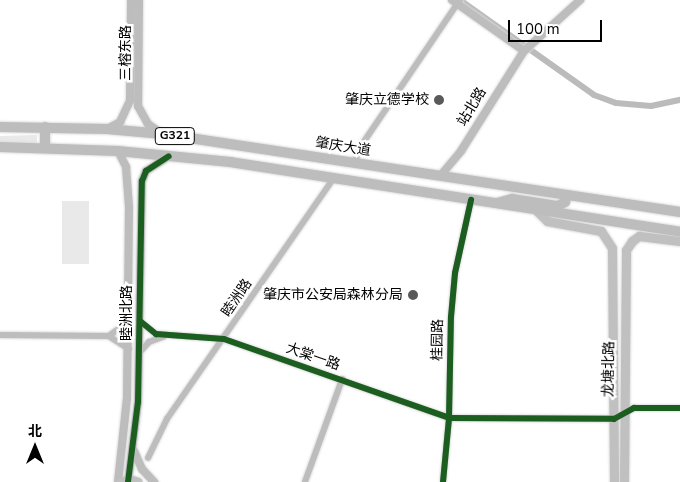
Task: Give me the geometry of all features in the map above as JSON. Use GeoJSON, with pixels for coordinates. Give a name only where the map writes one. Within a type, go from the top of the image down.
{"type":"FeatureCollection","features":[{"type":"Feature","properties":{"kind":"highway"},"geometry":{"type":"LineString","coordinates":[[45,127],[45,147]]}},
{"type":"Feature","properties":{"kind":"highway","name":"肇庆大道"},"geometry":{"type":"LineString","coordinates":[[0,128],[107,129],[162,134],[441,174],[680,212]]}},
{"type":"Feature","properties":{"kind":"highway","name":"G321"},"geometry":{"type":"LineString","coordinates":[[0,147],[45,147],[169,156],[334,178],[680,232]]}},
{"type":"Feature","properties":{"kind":"highway"},"geometry":{"type":"LineString","coordinates":[[494,204],[512,199],[558,206],[565,202],[567,194]]}},
{"type":"Feature","properties":{"kind":"highway"},"geometry":{"type":"LineString","coordinates":[[658,229],[656,221],[661,216],[680,219]]}},
{"type":"Feature","properties":{"kind":"main road","name":"龙塘北路"},"geometry":{"type":"LineString","coordinates":[[537,211],[547,221],[602,231],[614,257],[614,482]]}},
{"type":"Feature","properties":{"kind":"main road","name":"龙塘北路"},"geometry":{"type":"LineString","coordinates":[[624,482],[622,414],[624,257],[632,241],[639,236],[680,241]]}},
{"type":"Feature","properties":{"kind":"street","name":"三榕东路"},"geometry":{"type":"LineString","coordinates":[[107,129],[120,122],[130,101],[131,0]]}},
{"type":"Feature","properties":{"kind":"street","name":"三榕东路"},"geometry":{"type":"LineString","coordinates":[[139,0],[138,106],[148,124],[162,134]]}},
{"type":"Feature","properties":{"kind":"street","name":"站北路"},"geometry":{"type":"LineString","coordinates":[[441,174],[461,151],[524,51],[580,0]]}},
{"type":"Feature","properties":{"kind":"street"},"geometry":{"type":"LineString","coordinates":[[356,163],[358,152],[456,1],[524,51]]}},
{"type":"Feature","properties":{"kind":"street","name":"睦洲北路"},"geometry":{"type":"LineString","coordinates":[[118,151],[126,167],[129,207],[129,349],[125,426],[127,481]]}},
{"type":"Feature","properties":{"kind":"street","name":"睦洲北路"},"geometry":{"type":"LineString","coordinates":[[127,481],[134,451],[140,352],[140,208],[146,171],[169,156]]}},
{"type":"Feature","properties":{"kind":"street","name":"睦洲路"},"geometry":{"type":"LineString","coordinates":[[148,458],[167,419],[334,178]]}},
{"type":"Feature","properties":{"kind":"street"},"geometry":{"type":"LineString","coordinates":[[129,207],[132,191],[136,191],[140,208]]}},
{"type":"Feature","properties":{"kind":"street","name":"桂园路"},"geometry":{"type":"LineString","coordinates":[[443,482],[449,418],[450,317],[455,273],[471,200]]}},
{"type":"Feature","properties":{"kind":"street"},"geometry":{"type":"LineString","coordinates":[[109,336],[129,321]]}},
{"type":"Feature","properties":{"kind":"street"},"geometry":{"type":"LineString","coordinates":[[140,321],[149,330],[166,336]]}},
{"type":"Feature","properties":{"kind":"street"},"geometry":{"type":"LineString","coordinates":[[0,335],[109,336],[129,349]]}},
{"type":"Feature","properties":{"kind":"street"},"geometry":{"type":"LineString","coordinates":[[140,352],[149,342],[166,336]]}},
{"type":"Feature","properties":{"kind":"street","name":"大棠一路"},"geometry":{"type":"LineString","coordinates":[[166,336],[224,339],[449,418],[614,419]]}},
{"type":"Feature","properties":{"kind":"street"},"geometry":{"type":"LineString","coordinates":[[305,482],[342,380]]}},
{"type":"Feature","properties":{"kind":"street"},"geometry":{"type":"LineString","coordinates":[[614,419],[634,408],[680,408]]}},
{"type":"Feature","properties":{"kind":"street"},"geometry":{"type":"LineString","coordinates":[[134,451],[142,469],[154,482]]}},
{"type":"Feature","properties":{"kind":"shaded area"},"geometry":{"type":"Polygon","coordinates":[[[37,135],[37,144],[0,144],[0,136],[37,135]]]}},
{"type":"Feature","properties":{"kind":"shaded area"},"geometry":{"type":"Polygon","coordinates":[[[62,201],[89,201],[89,264],[62,264],[62,201]]]}},
{"type":"Feature","properties":{"kind":"waterway"},"geometry":{"type":"LineString","coordinates":[[460,0],[594,95],[616,103],[651,106],[680,100]]}},
{"type":"Feature","properties":{"kind":"cycle path"},"geometry":{"type":"LineString","coordinates":[[128,482],[138,402],[142,181],[146,171],[169,156]]}},
{"type":"Feature","properties":{"kind":"cycle path"},"geometry":{"type":"LineString","coordinates":[[443,482],[449,418],[451,317],[455,273],[471,200]]}},
{"type":"Feature","properties":{"kind":"cycle path"},"geometry":{"type":"LineString","coordinates":[[140,321],[156,334],[224,339],[449,418],[614,419],[634,408],[680,408]]}},
{"type":"Feature","properties":{"kind":"place","name":"肇庆立德学校"},"geometry":{"type":"Point","coordinates":[439,100]}},
{"type":"Feature","properties":{"kind":"place","name":"肇庆市公安局森林分局"},"geometry":{"type":"Point","coordinates":[413,295]}}]}
